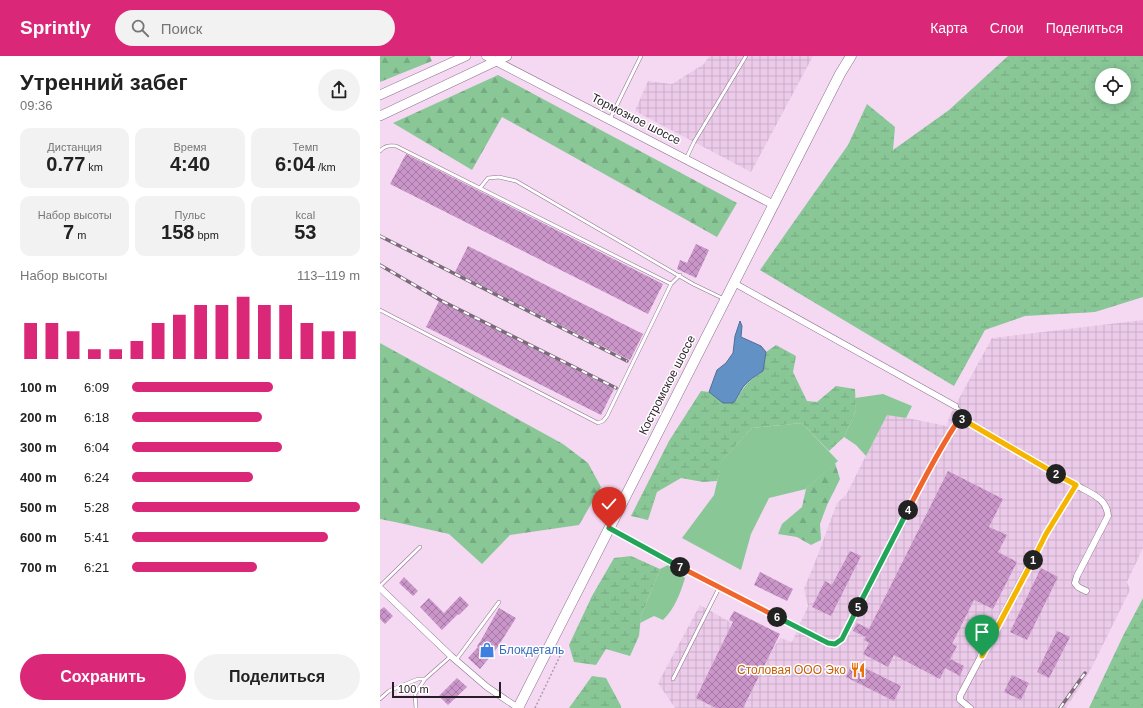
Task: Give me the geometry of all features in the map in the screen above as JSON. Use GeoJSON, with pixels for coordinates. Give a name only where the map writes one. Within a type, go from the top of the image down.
{"type":"FeatureCollection","features":[{"type":"Feature","properties":{"kind":"highway"},"geometry":{"type":"LineString","coordinates":[[840,74],[847,56]]}},
{"type":"Feature","properties":{"kind":"highway"},"geometry":{"type":"LineString","coordinates":[[840,74],[851,56]]}},
{"type":"Feature","properties":{"kind":"highway","name":"Костромское шоссе"},"geometry":{"type":"LineString","coordinates":[[518,708],[840,74]]}},
{"type":"Feature","properties":{"kind":"main road"},"geometry":{"type":"LineString","coordinates":[[380,95],[466,56]]}},
{"type":"Feature","properties":{"kind":"main road"},"geometry":{"type":"LineString","coordinates":[[380,116],[507,56]]}},
{"type":"Feature","properties":{"kind":"street","name":"Тормозное шоссе"},"geometry":{"type":"LineString","coordinates":[[486,56],[774,205]]}},
{"type":"Feature","properties":{"kind":"street"},"geometry":{"type":"LineString","coordinates":[[734,283],[955,406]]}},
{"type":"Feature","properties":{"kind":"street"},"geometry":{"type":"LineString","coordinates":[[960,418],[1104,501],[1108,508],[1108,516],[1077,576],[1075,583],[1078,587],[1086,591]]}},
{"type":"Feature","properties":{"kind":"street"},"geometry":{"type":"LineString","coordinates":[[970,708],[961,702],[960,696],[1046,534],[1076,485]]}},
{"type":"Feature","properties":{"kind":"street"},"geometry":{"type":"LineString","coordinates":[[380,587],[454,658],[487,687],[518,708]]}},
{"type":"Feature","properties":{"kind":"lane"},"geometry":{"type":"LineString","coordinates":[[610,120],[641,56]]}},
{"type":"Feature","properties":{"kind":"lane"},"geometry":{"type":"LineString","coordinates":[[686,159],[694,142],[746,56]]}},
{"type":"Feature","properties":{"kind":"lane"},"geometry":{"type":"LineString","coordinates":[[380,151],[391,145],[396,146],[671,284]]}},
{"type":"Feature","properties":{"kind":"lane"},"geometry":{"type":"LineString","coordinates":[[480,188],[488,178],[498,177],[516,181],[726,300]]}},
{"type":"Feature","properties":{"kind":"lane"},"geometry":{"type":"LineString","coordinates":[[380,310],[598,423],[603,421],[607,416],[671,284],[680,275]]}},
{"type":"Feature","properties":{"kind":"lane"},"geometry":{"type":"LineString","coordinates":[[609,528],[719,588],[828,643],[835,644],[842,639],[932,462],[960,418],[959,410],[955,406]]}},
{"type":"Feature","properties":{"kind":"lane"},"geometry":{"type":"LineString","coordinates":[[380,587],[420,547]]}},
{"type":"Feature","properties":{"kind":"lane"},"geometry":{"type":"LineString","coordinates":[[674,679],[719,588]]}},
{"type":"Feature","properties":{"kind":"lane"},"geometry":{"type":"LineString","coordinates":[[416,708],[415,694],[426,679],[454,658],[499,602]]}},
{"type":"Feature","properties":{"kind":"lane"},"geometry":{"type":"LineString","coordinates":[[380,699],[389,691],[418,679],[426,679]]}},
{"type":"Feature","properties":{"kind":"path"},"geometry":{"type":"LineString","coordinates":[[535,708],[560,656]]}},
{"type":"Feature","properties":{"kind":"shaded area"},"geometry":{"type":"Polygon","coordinates":[[[709,56],[813,56],[751,172],[635,111],[648,81],[672,84],[704,64],[709,56]]]}},
{"type":"Feature","properties":{"kind":"shaded area"},"geometry":{"type":"Polygon","coordinates":[[[1143,320],[1143,548],[1127,582],[1130,590],[1090,671],[1066,708],[675,708],[658,683],[700,605],[774,647],[780,638],[792,642],[808,606],[804,589],[837,503],[846,495],[887,414],[947,426],[949,417],[992,338],[1143,320]]]}},
{"type":"Feature","properties":{"kind":"green space"},"geometry":{"type":"Polygon","coordinates":[[[380,56],[430,56],[432,61],[380,82],[380,56]]]}},
{"type":"Feature","properties":{"kind":"green space"},"geometry":{"type":"Polygon","coordinates":[[[1008,56],[1143,56],[1143,297],[1095,312],[1025,316],[985,330],[954,386],[760,270],[848,145],[867,104],[895,127],[893,150],[949,110],[1008,56]]]}},
{"type":"Feature","properties":{"kind":"green space"},"geometry":{"type":"Polygon","coordinates":[[[498,75],[737,203],[717,237],[502,117],[472,170],[393,123],[498,75]]]}},
{"type":"Feature","properties":{"kind":"green space"},"geometry":{"type":"Polygon","coordinates":[[[380,343],[563,444],[588,463],[601,487],[579,525],[510,535],[482,564],[449,534],[380,519],[380,343]]]}},
{"type":"Feature","properties":{"kind":"green space"},"geometry":{"type":"Polygon","coordinates":[[[776,345],[796,356],[793,372],[807,401],[817,402],[836,386],[855,389],[856,410],[844,437],[829,451],[802,423],[752,428],[723,459],[717,481],[703,482],[681,478],[657,492],[648,520],[631,516],[669,441],[701,391],[709,392],[723,403],[737,399],[748,383],[763,371],[766,352],[776,345]]]}},
{"type":"Feature","properties":{"kind":"green space"},"geometry":{"type":"Polygon","coordinates":[[[883,394],[912,406],[906,418],[887,415],[866,456],[856,445],[844,437],[856,410],[855,398],[883,394]]]}},
{"type":"Feature","properties":{"kind":"green space"},"geometry":{"type":"Polygon","coordinates":[[[802,423],[838,461],[806,489],[769,498],[751,534],[741,570],[682,538],[714,495],[722,460],[752,428],[802,423]]]}},
{"type":"Feature","properties":{"kind":"green space"},"geometry":{"type":"Polygon","coordinates":[[[835,463],[840,479],[827,505],[820,524],[821,540],[811,545],[797,537],[778,534],[782,524],[802,507],[806,489],[835,463]]]}},
{"type":"Feature","properties":{"kind":"green space"},"geometry":{"type":"Polygon","coordinates":[[[631,556],[660,569],[641,616],[639,636],[630,656],[606,649],[596,665],[574,662],[569,645],[592,596],[614,558],[631,556]]]}},
{"type":"Feature","properties":{"kind":"green space"},"geometry":{"type":"Polygon","coordinates":[[[668,565],[685,578],[677,600],[671,611],[663,620],[654,616],[640,623],[641,616],[660,569],[668,565]]]}},
{"type":"Feature","properties":{"kind":"green space"},"geometry":{"type":"Polygon","coordinates":[[[1143,598],[1143,708],[1089,708],[1123,636],[1143,598]]]}},
{"type":"Feature","properties":{"kind":"green space"},"geometry":{"type":"Polygon","coordinates":[[[592,676],[606,678],[621,708],[569,708],[592,676]]]}},
{"type":"Feature","properties":{"kind":"water"},"geometry":{"type":"Polygon","coordinates":[[[740,321],[742,326],[741,337],[761,346],[766,352],[763,371],[752,378],[743,387],[733,403],[723,403],[709,392],[717,370],[726,363],[733,353],[735,336],[740,321]]]}},
{"type":"Feature","properties":{"kind":"building"},"geometry":{"type":"Polygon","coordinates":[[[406,154],[663,284],[648,314],[390,184],[406,154]]]}},
{"type":"Feature","properties":{"kind":"building"},"geometry":{"type":"Polygon","coordinates":[[[696,244],[709,250],[696,278],[677,269],[680,260],[687,263],[696,244]]]}},
{"type":"Feature","properties":{"kind":"building"},"geometry":{"type":"Polygon","coordinates":[[[468,246],[643,334],[630,360],[455,272],[468,246]]]}},
{"type":"Feature","properties":{"kind":"building"},"geometry":{"type":"Polygon","coordinates":[[[439,301],[614,389],[601,415],[426,327],[439,301]]]}},
{"type":"Feature","properties":{"kind":"building"},"geometry":{"type":"Polygon","coordinates":[[[948,471],[1003,499],[989,527],[1007,535],[998,552],[1017,562],[993,609],[974,600],[952,644],[957,646],[950,659],[964,666],[960,676],[945,668],[940,679],[894,655],[888,667],[863,654],[869,643],[864,640],[866,637],[853,631],[857,623],[869,629],[948,471]]]}},
{"type":"Feature","properties":{"kind":"building"},"geometry":{"type":"Polygon","coordinates":[[[850,551],[861,556],[831,616],[812,607],[825,581],[832,585],[850,551]]]}},
{"type":"Feature","properties":{"kind":"building"},"geometry":{"type":"Polygon","coordinates":[[[1041,568],[1058,577],[1027,640],[1010,632],[1041,568]]]}},
{"type":"Feature","properties":{"kind":"building"},"geometry":{"type":"Polygon","coordinates":[[[760,572],[793,589],[787,601],[754,585],[760,572]]]}},
{"type":"Feature","properties":{"kind":"building"},"geometry":{"type":"Polygon","coordinates":[[[404,577],[418,591],[413,596],[399,583],[404,577]]]}},
{"type":"Feature","properties":{"kind":"building"},"geometry":{"type":"Polygon","coordinates":[[[460,596],[469,605],[442,630],[420,607],[429,598],[444,613],[460,596]]]}},
{"type":"Feature","properties":{"kind":"building"},"geometry":{"type":"Polygon","coordinates":[[[384,607],[393,616],[385,624],[380,619],[380,610],[384,607]]]}},
{"type":"Feature","properties":{"kind":"building"},"geometry":{"type":"Polygon","coordinates":[[[499,608],[516,618],[497,648],[480,669],[468,658],[478,647],[477,646],[499,608]]]}},
{"type":"Feature","properties":{"kind":"building"},"geometry":{"type":"Polygon","coordinates":[[[734,611],[780,634],[743,708],[716,708],[696,698],[733,622],[729,620],[734,611]]]}},
{"type":"Feature","properties":{"kind":"building"},"geometry":{"type":"Polygon","coordinates":[[[1057,631],[1070,637],[1049,678],[1037,672],[1057,631]]]}},
{"type":"Feature","properties":{"kind":"building"},"geometry":{"type":"Polygon","coordinates":[[[853,662],[901,686],[894,701],[846,677],[853,662]]]}},
{"type":"Feature","properties":{"kind":"building"},"geometry":{"type":"Polygon","coordinates":[[[1012,675],[1029,683],[1021,700],[1004,692],[1012,675]]]}},
{"type":"Feature","properties":{"kind":"building"},"geometry":{"type":"Polygon","coordinates":[[[457,678],[467,687],[448,705],[439,696],[457,678]]]}},
{"type":"Feature","properties":{"kind":"railway"},"geometry":{"type":"LineString","coordinates":[[380,236],[627,361]]}},
{"type":"Feature","properties":{"kind":"railway"},"geometry":{"type":"LineString","coordinates":[[380,265],[440,300],[616,388]]}},
{"type":"Feature","properties":{"kind":"railway"},"geometry":{"type":"LineString","coordinates":[[1060,708],[1085,673]]}},
{"type":"Feature","properties":{"kind":"place","name":"Блокдеталь"},"geometry":{"type":"Point","coordinates":[487,650]}},
{"type":"Feature","properties":{"kind":"place","name":"Столовая ООО Эко"},"geometry":{"type":"Point","coordinates":[858,670]}},
{"type":"Feature","properties":{"kind":"route"},"geometry":{"type":"LineString","coordinates":[[609,528],[707,582],[828,643],[835,644],[842,639],[932,462],[960,418],[1076,485],[1046,534],[982,656]]}}]}
